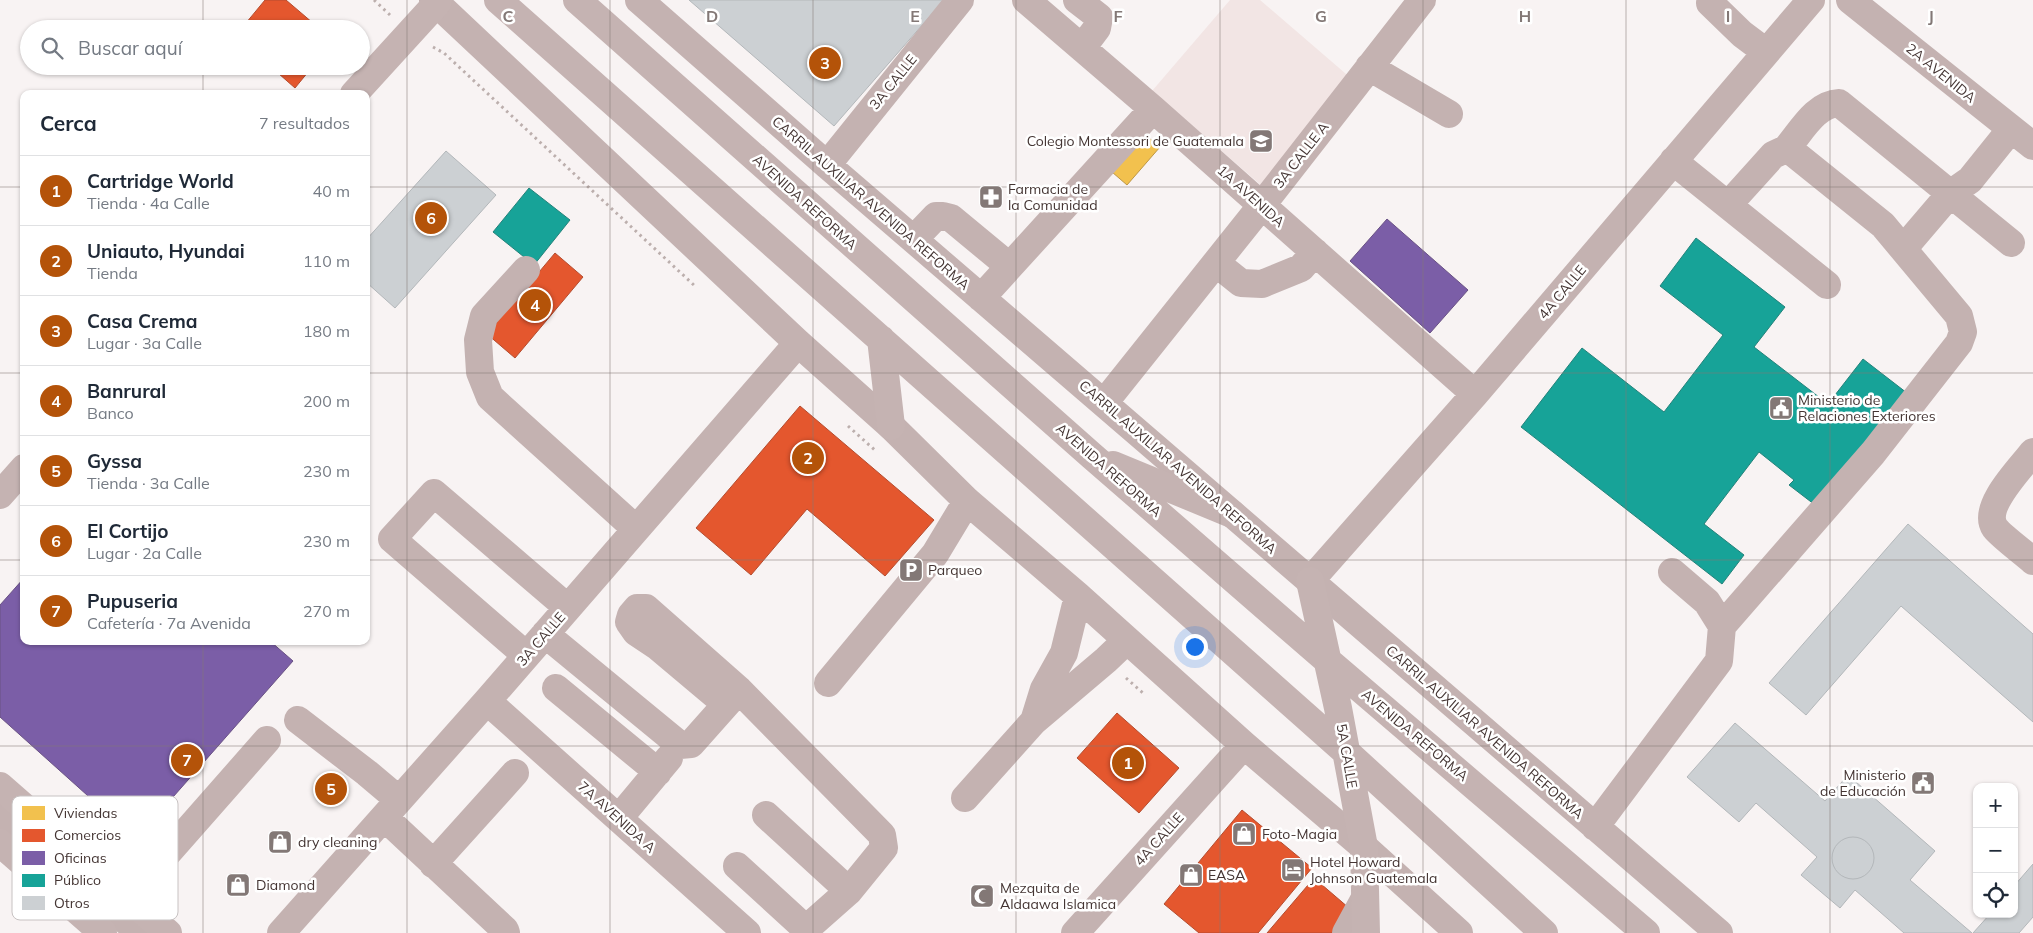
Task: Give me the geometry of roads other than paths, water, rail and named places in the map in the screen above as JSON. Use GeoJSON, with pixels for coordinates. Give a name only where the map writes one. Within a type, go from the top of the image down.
{"type":"FeatureCollection","features":[{"type":"Feature","properties":{"kind":"main road"},"geometry":{"type":"LineString","coordinates":[[498,0],[1345,751],[1544,933]]}},
{"type":"Feature","properties":{"kind":"main road","name":"AVENIDA REFORMA"},"geometry":{"type":"LineString","coordinates":[[577,0],[1092,456],[1646,933]]}},
{"type":"Feature","properties":{"kind":"main road"},"geometry":{"type":"LineString","coordinates":[[358,90],[438,1]]}},
{"type":"Feature","properties":{"kind":"main road"},"geometry":{"type":"LineString","coordinates":[[881,340],[890,426]]}},
{"type":"Feature","properties":{"kind":"main road"},"geometry":{"type":"LineString","coordinates":[[1092,456],[1232,514]]}},
{"type":"Feature","properties":{"kind":"main road"},"geometry":{"type":"LineString","coordinates":[[0,495],[20,472]]}},
{"type":"Feature","properties":{"kind":"main road","name":"5A CALLE"},"geometry":{"type":"LineString","coordinates":[[1310,581],[1338,708],[1364,847],[1366,933]]}},
{"type":"Feature","properties":{"kind":"main road"},"geometry":{"type":"LineString","coordinates":[[0,786],[12,796]]}},
{"type":"Feature","properties":{"kind":"main road"},"geometry":{"type":"LineString","coordinates":[[0,843],[12,853]]}},
{"type":"Feature","properties":{"kind":"main road"},"geometry":{"type":"LineString","coordinates":[[88,920],[103,933]]}},
{"type":"Feature","properties":{"kind":"main road"},"geometry":{"type":"LineString","coordinates":[[153,920],[168,933]]}},
{"type":"Feature","properties":{"kind":"street","name":"CARRIL AUXILIAR AVENIDA REFORMA"},"geometry":{"type":"LineString","coordinates":[[639,0],[826,165],[1719,933]]}},
{"type":"Feature","properties":{"kind":"street","name":"3A CALLE"},"geometry":{"type":"LineString","coordinates":[[826,165],[960,0]]}},
{"type":"Feature","properties":{"kind":"street","name":"1A AVENIDA"},"geometry":{"type":"LineString","coordinates":[[1026,0],[1153,109],[1475,394]]}},
{"type":"Feature","properties":{"kind":"street"},"geometry":{"type":"LineString","coordinates":[[1077,0],[1099,17],[1097,28],[1082,48]]}},
{"type":"Feature","properties":{"kind":"street","name":"3A CALLE A"},"geometry":{"type":"LineString","coordinates":[[1104,403],[1422,0]]}},
{"type":"Feature","properties":{"kind":"street","name":"4A CALLE"},"geometry":{"type":"LineString","coordinates":[[1310,581],[1475,394],[1811,0]]}},
{"type":"Feature","properties":{"kind":"street"},"geometry":{"type":"LineString","coordinates":[[438,1],[798,343],[890,426],[967,501],[1078,596],[1244,745],[1364,847],[1460,933]]}},
{"type":"Feature","properties":{"kind":"street"},"geometry":{"type":"LineString","coordinates":[[1713,1],[1742,34],[1766,52]]}},
{"type":"Feature","properties":{"kind":"street","name":"2A AVENIDA"},"geometry":{"type":"LineString","coordinates":[[1866,4],[2033,146]]}},
{"type":"Feature","properties":{"kind":"street"},"geometry":{"type":"LineString","coordinates":[[1369,67],[1449,114]]}},
{"type":"Feature","properties":{"kind":"street"},"geometry":{"type":"LineString","coordinates":[[1728,205],[1773,155],[1786,149],[1820,108],[1839,103],[2011,242]]}},
{"type":"Feature","properties":{"kind":"street"},"geometry":{"type":"LineString","coordinates":[[982,298],[1153,109]]}},
{"type":"Feature","properties":{"kind":"street"},"geometry":{"type":"LineString","coordinates":[[1903,249],[1950,194],[1970,180],[2004,123]]}},
{"type":"Feature","properties":{"kind":"street"},"geometry":{"type":"LineString","coordinates":[[1595,827],[1719,661],[1722,626],[1873,453],[1959,343],[1963,332],[1959,316],[1883,225],[1786,149]]}},
{"type":"Feature","properties":{"kind":"street"},"geometry":{"type":"LineString","coordinates":[[1673,161],[1826,285]]}},
{"type":"Feature","properties":{"kind":"street"},"geometry":{"type":"LineString","coordinates":[[914,239],[936,216],[951,218],[1009,266]]}},
{"type":"Feature","properties":{"kind":"street"},"geometry":{"type":"LineString","coordinates":[[1216,263],[1241,283],[1262,284],[1301,268],[1315,252]]}},
{"type":"Feature","properties":{"kind":"street"},"geometry":{"type":"LineString","coordinates":[[526,270],[484,316],[478,340],[480,372],[490,397],[636,529]]}},
{"type":"Feature","properties":{"kind":"street","name":"3A CALLE"},"geometry":{"type":"LineString","coordinates":[[281,933],[487,701],[798,343]]}},
{"type":"Feature","properties":{"kind":"street"},"geometry":{"type":"LineString","coordinates":[[2032,457],[1996,500],[1991,514],[1995,527],[2033,561]]}},
{"type":"Feature","properties":{"kind":"street"},"geometry":{"type":"LineString","coordinates":[[526,655],[392,538],[434,493],[568,608]]}},
{"type":"Feature","properties":{"kind":"street"},"geometry":{"type":"LineString","coordinates":[[828,684],[935,554],[967,501]]}},
{"type":"Feature","properties":{"kind":"street"},"geometry":{"type":"LineString","coordinates":[[1672,572],[1707,602],[1722,626]]}},
{"type":"Feature","properties":{"kind":"street"},"geometry":{"type":"LineString","coordinates":[[1034,721],[1044,689],[1064,654],[1078,596]]}},
{"type":"Feature","properties":{"kind":"street"},"geometry":{"type":"LineString","coordinates":[[545,634],[680,745],[691,744],[732,697],[882,835],[884,848],[849,890],[806,929],[738,866]]}},
{"type":"Feature","properties":{"kind":"street"},"geometry":{"type":"LineString","coordinates":[[965,798],[1034,721],[1127,640]]}},
{"type":"Feature","properties":{"kind":"street"},"geometry":{"type":"LineString","coordinates":[[556,688],[658,772]]}},
{"type":"Feature","properties":{"kind":"street","name":"7A AVENIDA A"},"geometry":{"type":"LineString","coordinates":[[487,701],[747,933]]}},
{"type":"Feature","properties":{"kind":"street"},"geometry":{"type":"LineString","coordinates":[[298,720],[367,774],[433,864],[499,924],[506,933]]}},
{"type":"Feature","properties":{"kind":"street"},"geometry":{"type":"LineString","coordinates":[[178,841],[267,740]]}},
{"type":"Feature","properties":{"kind":"street"},"geometry":{"type":"LineString","coordinates":[[618,818],[680,745]]}},
{"type":"Feature","properties":{"kind":"street","name":"4A CALLE"},"geometry":{"type":"LineString","coordinates":[[1075,933],[1244,745]]}},
{"type":"Feature","properties":{"kind":"street"},"geometry":{"type":"LineString","coordinates":[[433,864],[515,773]]}},
{"type":"Feature","properties":{"kind":"street"},"geometry":{"type":"LineString","coordinates":[[0,811],[12,821]]}},
{"type":"Feature","properties":{"kind":"street"},"geometry":{"type":"LineString","coordinates":[[766,815],[849,890]]}},
{"type":"Feature","properties":{"kind":"street"},"geometry":{"type":"LineString","coordinates":[[1346,933],[1365,898]]}},
{"type":"Feature","properties":{"kind":"street"},"geometry":{"type":"LineString","coordinates":[[125,920],[140,933]]}},
{"type":"Feature","properties":{"kind":"place","name":"Casa Crema"},"geometry":{"type":"Point","coordinates":[825,63]}},
{"type":"Feature","properties":{"kind":"place","name":"Colegio Montessori de Guatemala"},"geometry":{"type":"Point","coordinates":[1261,141]}},
{"type":"Feature","properties":{"kind":"place","name":"Farmacia de la Comunidad"},"geometry":{"type":"Point","coordinates":[991,197]}},
{"type":"Feature","properties":{"kind":"place","name":"El Cortijo"},"geometry":{"type":"Point","coordinates":[431,218]}},
{"type":"Feature","properties":{"kind":"place","name":"Banrural"},"geometry":{"type":"Point","coordinates":[535,305]}},
{"type":"Feature","properties":{"kind":"place","name":"Ministerio de Relaciones Exteriores"},"geometry":{"type":"Point","coordinates":[1781,408]}},
{"type":"Feature","properties":{"kind":"place","name":"Uniauto, Hyundai"},"geometry":{"type":"Point","coordinates":[808,458]}},
{"type":"Feature","properties":{"kind":"place","name":"Parqueo"},"geometry":{"type":"Point","coordinates":[911,570]}},
{"type":"Feature","properties":{"kind":"place","name":"Pupuseria"},"geometry":{"type":"Point","coordinates":[187,760]}},
{"type":"Feature","properties":{"kind":"place","name":"Cartridge World"},"geometry":{"type":"Point","coordinates":[1128,763]}},
{"type":"Feature","properties":{"kind":"place","name":"Ministerio de Educación"},"geometry":{"type":"Point","coordinates":[1923,783]}},
{"type":"Feature","properties":{"kind":"place","name":"Gyssa"},"geometry":{"type":"Point","coordinates":[331,789]}},
{"type":"Feature","properties":{"kind":"place","name":"Foto-Magia"},"geometry":{"type":"Point","coordinates":[1244,834]}},
{"type":"Feature","properties":{"kind":"place","name":"dry cleaning"},"geometry":{"type":"Point","coordinates":[280,842]}},
{"type":"Feature","properties":{"kind":"place","name":"Hotel Howard Johnson Guatemala"},"geometry":{"type":"Point","coordinates":[1293,870]}},
{"type":"Feature","properties":{"kind":"place","name":"EASA"},"geometry":{"type":"Point","coordinates":[1191,875]}},
{"type":"Feature","properties":{"kind":"place","name":"Diamond"},"geometry":{"type":"Point","coordinates":[238,885]}},
{"type":"Feature","properties":{"kind":"place","name":"Mezquita de Aldaawa Islamica"},"geometry":{"type":"Point","coordinates":[982,896]}}]}
